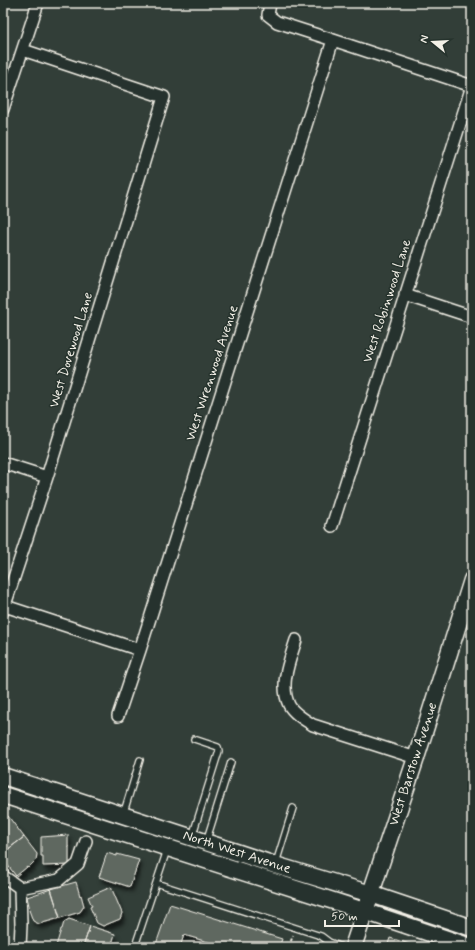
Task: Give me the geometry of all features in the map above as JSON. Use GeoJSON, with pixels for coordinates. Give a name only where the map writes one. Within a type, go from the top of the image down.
{"type":"FeatureCollection","features":[{"type":"Feature","properties":{"kind":"main road","name":"West Barstow Avenue"},"geometry":{"type":"LineString","coordinates":[[354,947],[472,580]]}},
{"type":"Feature","properties":{"kind":"main road","name":"North West Avenue"},"geometry":{"type":"LineString","coordinates":[[3,776],[275,865],[371,894],[472,928]]}},
{"type":"Feature","properties":{"kind":"main road","name":"North West Avenue"},"geometry":{"type":"LineString","coordinates":[[3,795],[471,947]]}},
{"type":"Feature","properties":{"kind":"street"},"geometry":{"type":"LineString","coordinates":[[4,105],[38,3]]}},
{"type":"Feature","properties":{"kind":"street"},"geometry":{"type":"LineString","coordinates":[[270,3],[268,15],[277,22],[472,86]]}},
{"type":"Feature","properties":{"kind":"street","name":"West Wrenwood Avenue"},"geometry":{"type":"LineString","coordinates":[[118,716],[333,40]]}},
{"type":"Feature","properties":{"kind":"street","name":"West Dovewood Lane"},"geometry":{"type":"LineString","coordinates":[[4,608],[47,477],[164,97],[23,50]]}},
{"type":"Feature","properties":{"kind":"street","name":"West Robinwood Lane"},"geometry":{"type":"LineString","coordinates":[[332,526],[472,86]]}},
{"type":"Feature","properties":{"kind":"street"},"geometry":{"type":"LineString","coordinates":[[405,295],[472,317]]}},
{"type":"Feature","properties":{"kind":"street"},"geometry":{"type":"LineString","coordinates":[[3,463],[47,477]]}},
{"type":"Feature","properties":{"kind":"street"},"geometry":{"type":"LineString","coordinates":[[4,608],[140,650]]}},
{"type":"Feature","properties":{"kind":"street"},"geometry":{"type":"LineString","coordinates":[[296,640],[286,675],[285,691],[289,706],[300,717],[313,725],[416,758]]}},
{"type":"Feature","properties":{"kind":"street"},"geometry":{"type":"LineString","coordinates":[[3,876],[20,888],[59,880],[78,864],[86,841]]}},
{"type":"Feature","properties":{"kind":"street"},"geometry":{"type":"LineString","coordinates":[[20,888],[20,947]]}},
{"type":"Feature","properties":{"kind":"lane"},"geometry":{"type":"LineString","coordinates":[[194,739],[218,746],[219,751],[199,840]]}},
{"type":"Feature","properties":{"kind":"lane"},"geometry":{"type":"LineString","coordinates":[[123,815],[140,760]]}},
{"type":"Feature","properties":{"kind":"lane"},"geometry":{"type":"LineString","coordinates":[[199,840],[231,762]]}},
{"type":"Feature","properties":{"kind":"lane"},"geometry":{"type":"LineString","coordinates":[[275,865],[293,808]]}},
{"type":"Feature","properties":{"kind":"lane"},"geometry":{"type":"LineString","coordinates":[[133,947],[135,946],[168,848]]}},
{"type":"Feature","properties":{"kind":"lane"},"geometry":{"type":"LineString","coordinates":[[156,883],[295,927],[321,936],[329,942],[342,947]]}},
{"type":"Feature","properties":{"kind":"path"},"geometry":{"type":"LineString","coordinates":[[289,947],[295,927]]}},
{"type":"Feature","properties":{"kind":"building"},"geometry":{"type":"Polygon","coordinates":[[[8,816],[24,837],[3,853],[3,820],[8,816]]]}},
{"type":"Feature","properties":{"kind":"building"},"geometry":{"type":"Polygon","coordinates":[[[68,835],[69,865],[43,866],[43,856],[41,856],[41,837],[68,835]]]}},
{"type":"Feature","properties":{"kind":"building"},"geometry":{"type":"Polygon","coordinates":[[[24,837],[37,854],[36,860],[28,868],[27,867],[16,876],[3,859],[3,853],[24,837]]]}},
{"type":"Feature","properties":{"kind":"building"},"geometry":{"type":"Polygon","coordinates":[[[107,853],[139,860],[130,887],[99,877],[107,853]]]}},
{"type":"Feature","properties":{"kind":"building"},"geometry":{"type":"Polygon","coordinates":[[[76,882],[84,906],[80,912],[60,918],[51,889],[76,882]]]}},
{"type":"Feature","properties":{"kind":"building"},"geometry":{"type":"Polygon","coordinates":[[[111,887],[122,913],[120,919],[103,926],[97,923],[90,907],[92,906],[88,897],[111,887]]]}},
{"type":"Feature","properties":{"kind":"building"},"geometry":{"type":"Polygon","coordinates":[[[51,889],[60,918],[39,924],[33,921],[29,910],[27,897],[51,889]]]}},
{"type":"Feature","properties":{"kind":"building"},"geometry":{"type":"Polygon","coordinates":[[[170,904],[282,939],[279,947],[225,947],[184,935],[180,947],[155,947],[170,904]]]}},
{"type":"Feature","properties":{"kind":"building"},"geometry":{"type":"Polygon","coordinates":[[[69,919],[90,926],[83,947],[56,946],[64,922],[69,919]]]}},
{"type":"Feature","properties":{"kind":"building"},"geometry":{"type":"Polygon","coordinates":[[[90,926],[115,934],[111,947],[83,947],[90,926]]]}},
{"type":"Feature","properties":{"kind":"building"},"geometry":{"type":"Polygon","coordinates":[[[390,938],[413,945],[412,947],[387,947],[390,938]]]}}]}
